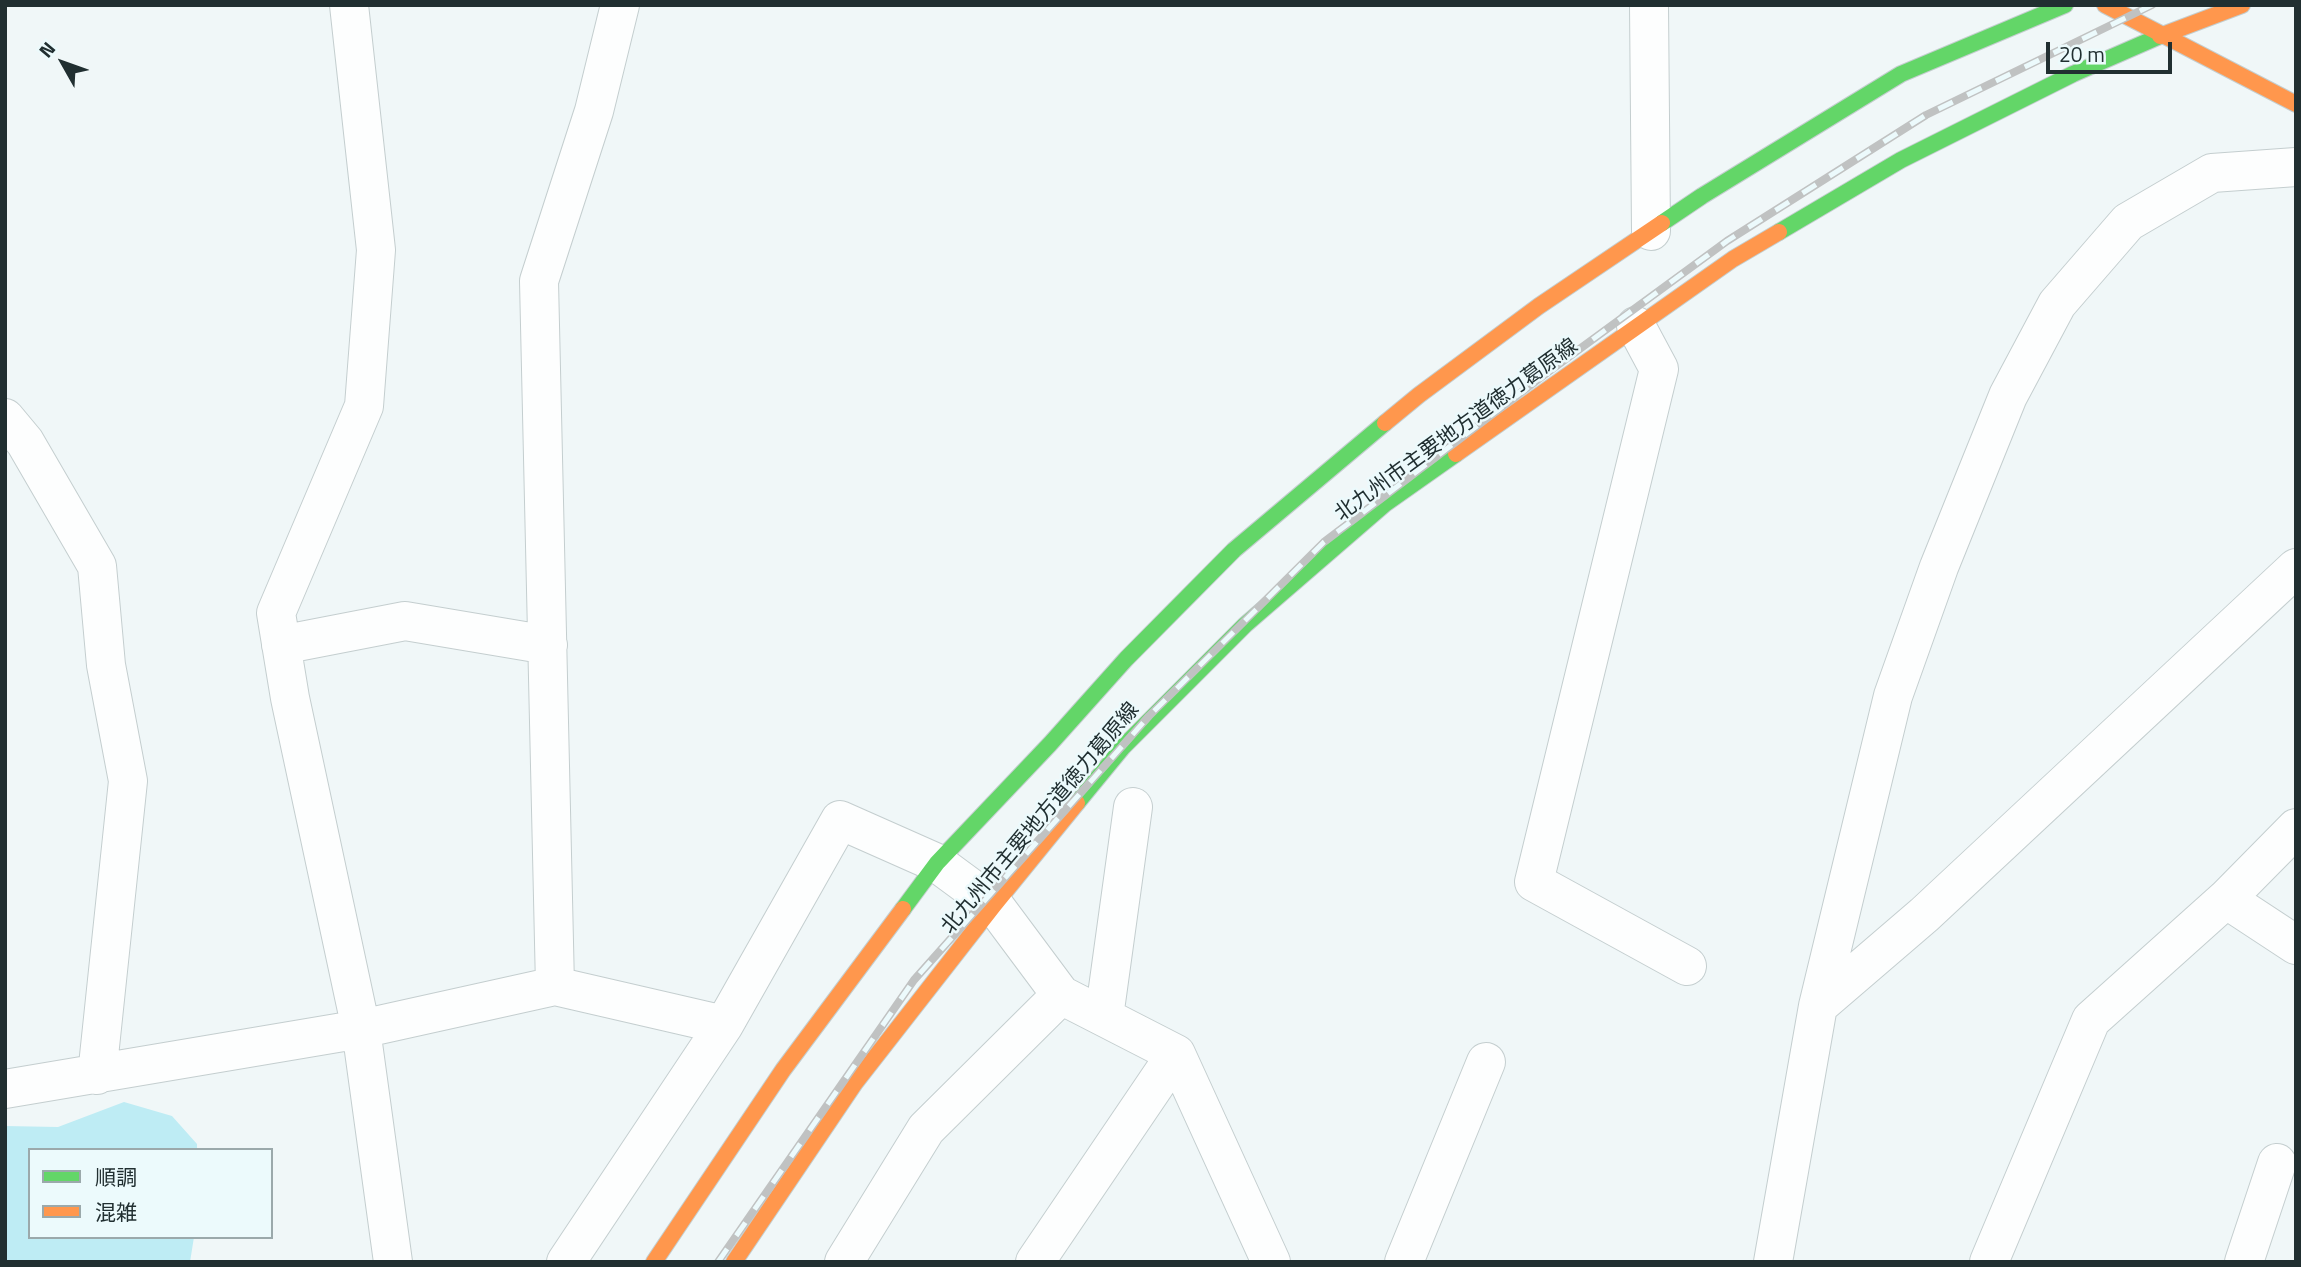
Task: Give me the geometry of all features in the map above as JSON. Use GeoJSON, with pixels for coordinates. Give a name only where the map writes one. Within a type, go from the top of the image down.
{"type":"FeatureCollection","features":[{"type":"Feature","properties":{"kind":"main road","name":"北九州市主要地方道徳力葛原線"},"geometry":{"type":"LineString","coordinates":[[654,1262],[783,1070],[937,863],[1126,659],[1234,550],[1419,395],[1539,306],[1702,196],[1901,74],[2065,5]]}},
{"type":"Feature","properties":{"kind":"main road"},"geometry":{"type":"LineString","coordinates":[[2105,5],[2296,104]]}},
{"type":"Feature","properties":{"kind":"main road","name":"北九州市主要地方道徳力葛原線"},"geometry":{"type":"LineString","coordinates":[[734,1262],[855,1083],[994,905],[1123,747],[1245,625],[1385,504],[1733,258],[1901,160],[2073,74],[2242,5]]}},
{"type":"Feature","properties":{"kind":"street"},"geometry":{"type":"LineString","coordinates":[[349,5],[376,250],[364,406],[276,612],[290,698],[361,1029],[393,1262]]}},
{"type":"Feature","properties":{"kind":"street"},"geometry":{"type":"LineString","coordinates":[[555,986],[539,281],[594,111],[620,5]]}},
{"type":"Feature","properties":{"kind":"street"},"geometry":{"type":"LineString","coordinates":[[1649,5],[1651,231]]}},
{"type":"Feature","properties":{"kind":"street"},"geometry":{"type":"LineString","coordinates":[[1773,1262],[1818,1006],[1893,695],[1939,568],[2008,396],[2057,304],[2128,222],[2212,173],[2296,167]]}},
{"type":"Feature","properties":{"kind":"street"},"geometry":{"type":"LineString","coordinates":[[1636,326],[1659,369],[1534,882],[1687,966]]}},
{"type":"Feature","properties":{"kind":"street"},"geometry":{"type":"LineString","coordinates":[[5,418],[25,442],[97,566],[106,666],[128,781],[97,1075]]}},
{"type":"Feature","properties":{"kind":"street"},"geometry":{"type":"LineString","coordinates":[[1818,1006],[1924,915],[2296,568]]}},
{"type":"Feature","properties":{"kind":"street"},"geometry":{"type":"LineString","coordinates":[[281,645],[405,621],[548,645]]}},
{"type":"Feature","properties":{"kind":"street"},"geometry":{"type":"LineString","coordinates":[[1104,1017],[1133,807]]}},
{"type":"Feature","properties":{"kind":"street"},"geometry":{"type":"LineString","coordinates":[[566,1262],[724,1025],[840,820],[937,863],[994,905],[1061,995],[1176,1054],[1271,1262]]}},
{"type":"Feature","properties":{"kind":"street"},"geometry":{"type":"LineString","coordinates":[[1989,1262],[2091,1020],[2227,899],[2296,828]]}},
{"type":"Feature","properties":{"kind":"street"},"geometry":{"type":"LineString","coordinates":[[2227,899],[2296,945]]}},
{"type":"Feature","properties":{"kind":"street"},"geometry":{"type":"LineString","coordinates":[[5,1089],[361,1029],[555,986],[724,1025]]}},
{"type":"Feature","properties":{"kind":"street"},"geometry":{"type":"LineString","coordinates":[[844,1262],[926,1129],[1061,995]]}},
{"type":"Feature","properties":{"kind":"street"},"geometry":{"type":"LineString","coordinates":[[1035,1262],[1176,1054]]}},
{"type":"Feature","properties":{"kind":"street"},"geometry":{"type":"LineString","coordinates":[[1404,1262],[1486,1062]]}},
{"type":"Feature","properties":{"kind":"street"},"geometry":{"type":"LineString","coordinates":[[2244,1262],[2277,1163]]}},
{"type":"Feature","properties":{"kind":"shaded area"},"geometry":{"type":"Polygon","coordinates":[[[124,1102],[172,1116],[197,1144],[197,1148],[28,1148],[28,1239],[194,1239],[190,1262],[5,1262],[5,1126],[58,1127],[124,1102]]]}},
{"type":"Feature","properties":{"kind":"railway"},"geometry":{"type":"LineString","coordinates":[[718,1262],[914,980],[1149,716],[1324,542],[1540,378],[1727,241],[1926,115],[2152,5]]}},
{"type":"Feature","properties":{"kind":"traffic: fast"},"geometry":{"type":"LineString","coordinates":[[1662,223],[1901,74],[2065,5]]}},
{"type":"Feature","properties":{"kind":"traffic: fast"},"geometry":{"type":"LineString","coordinates":[[1779,232],[1901,160],[2073,74],[2160,36]]}},
{"type":"Feature","properties":{"kind":"traffic: fast"},"geometry":{"type":"LineString","coordinates":[[903,909],[937,863],[1126,659],[1234,550],[1385,423]]}},
{"type":"Feature","properties":{"kind":"traffic: fast"},"geometry":{"type":"LineString","coordinates":[[1077,803],[1123,747],[1245,625],[1385,504],[1456,454]]}},
{"type":"Feature","properties":{"kind":"traffic: slow"},"geometry":{"type":"LineString","coordinates":[[2105,5],[2296,104]]}},
{"type":"Feature","properties":{"kind":"traffic: slow"},"geometry":{"type":"LineString","coordinates":[[2160,36],[2242,5]]}},
{"type":"Feature","properties":{"kind":"traffic: slow"},"geometry":{"type":"LineString","coordinates":[[1385,423],[1539,306],[1662,223]]}},
{"type":"Feature","properties":{"kind":"traffic: slow"},"geometry":{"type":"LineString","coordinates":[[1456,454],[1733,259],[1779,232]]}},
{"type":"Feature","properties":{"kind":"traffic: slow"},"geometry":{"type":"LineString","coordinates":[[734,1262],[855,1083],[1077,803]]}},
{"type":"Feature","properties":{"kind":"traffic: slow"},"geometry":{"type":"LineString","coordinates":[[654,1262],[783,1070],[903,909]]}}]}
